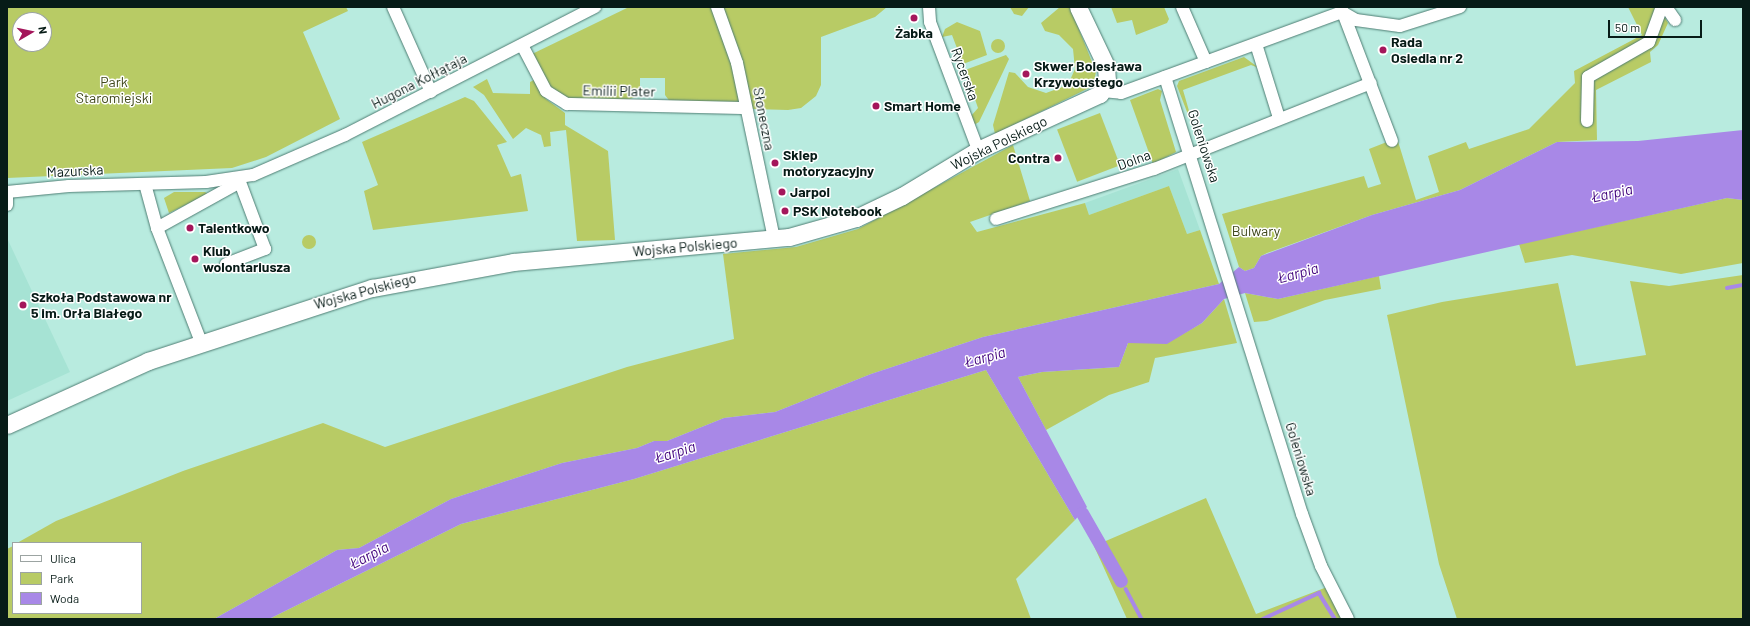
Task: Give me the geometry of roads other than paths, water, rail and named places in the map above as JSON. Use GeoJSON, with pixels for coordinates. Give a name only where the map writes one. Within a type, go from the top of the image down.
{"type":"FeatureCollection","features":[{"type":"Feature","properties":{"kind":"street"},"geometry":{"type":"LineString","coordinates":[[393,7],[431,92]]}},
{"type":"Feature","properties":{"kind":"street","name":"Hugona Kołłątaja"},"geometry":{"type":"LineString","coordinates":[[157,228],[253,175],[345,135],[522,46],[595,7]]}},
{"type":"Feature","properties":{"kind":"street","name":"Słoneczna"},"geometry":{"type":"LineString","coordinates":[[717,7],[732,44],[774,239]]}},
{"type":"Feature","properties":{"kind":"street","name":"Rycerska"},"geometry":{"type":"LineString","coordinates":[[929,7],[930,22],[978,150]]}},
{"type":"Feature","properties":{"kind":"street"},"geometry":{"type":"LineString","coordinates":[[1078,7],[1099,48]]}},
{"type":"Feature","properties":{"kind":"street"},"geometry":{"type":"LineString","coordinates":[[1090,7],[1099,48],[1108,74],[1103,91],[1120,93],[1256,44],[1342,9]]}},
{"type":"Feature","properties":{"kind":"street"},"geometry":{"type":"LineString","coordinates":[[1182,7],[1206,62]]}},
{"type":"Feature","properties":{"kind":"street"},"geometry":{"type":"LineString","coordinates":[[1342,9],[1356,20],[1400,26],[1460,7]]}},
{"type":"Feature","properties":{"kind":"street"},"geometry":{"type":"LineString","coordinates":[[1587,121],[1588,78],[1641,49],[1649,42],[1662,7]]}},
{"type":"Feature","properties":{"kind":"street"},"geometry":{"type":"LineString","coordinates":[[1666,7],[1675,20]]}},
{"type":"Feature","properties":{"kind":"street"},"geometry":{"type":"LineString","coordinates":[[1342,9],[1392,141]]}},
{"type":"Feature","properties":{"kind":"street"},"geometry":{"type":"LineString","coordinates":[[1256,44],[1279,118]]}},
{"type":"Feature","properties":{"kind":"street","name":"Emilii Plater"},"geometry":{"type":"LineString","coordinates":[[522,46],[546,91],[567,104],[746,108]]}},
{"type":"Feature","properties":{"kind":"street","name":"Goleniowska"},"geometry":{"type":"LineString","coordinates":[[1165,76],[1229,271],[1302,514],[1321,566],[1348,619]]}},
{"type":"Feature","properties":{"kind":"street","name":"Dolna"},"geometry":{"type":"LineString","coordinates":[[996,219],[1074,197],[1371,83]]}},
{"type":"Feature","properties":{"kind":"street","name":"Wojska Polskiego"},"geometry":{"type":"LineString","coordinates":[[7,425],[120,372],[201,342],[352,293],[445,272],[534,260],[774,239],[818,231],[869,212],[978,150],[1091,101],[1103,91]]}},
{"type":"Feature","properties":{"kind":"street","name":"Hugona Kołłątaja"},"geometry":{"type":"LineString","coordinates":[[145,184],[230,181],[253,175]]}},
{"type":"Feature","properties":{"kind":"street"},"geometry":{"type":"LineString","coordinates":[[226,264],[265,249],[240,182]]}},
{"type":"Feature","properties":{"kind":"street"},"geometry":{"type":"LineString","coordinates":[[145,184],[157,228],[201,342]]}},
{"type":"Feature","properties":{"kind":"street","name":"Mazurska"},"geometry":{"type":"LineString","coordinates":[[8,198],[145,184]]}},
{"type":"Feature","properties":{"kind":"water","name":"Łarpia"},"geometry":{"type":"Polygon","coordinates":[[[1743,130],[1743,200],[1727,198],[1278,299],[1245,293],[1224,299],[1202,323],[1167,344],[1128,343],[1119,367],[1042,372],[1018,377],[1087,507],[1075,520],[986,370],[634,479],[461,524],[269,619],[214,619],[337,550],[359,548],[451,499],[562,463],[637,448],[654,441],[667,441],[724,418],[775,412],[871,374],[983,337],[1219,284],[1239,267],[1245,271],[1254,268],[1261,256],[1372,215],[1460,190],[1557,142],[1638,141],[1743,130]]]}},
{"type":"Feature","properties":{"kind":"waterway"},"geometry":{"type":"LineString","coordinates":[[1727,288],[1743,285]]}},
{"type":"Feature","properties":{"kind":"waterway"},"geometry":{"type":"LineString","coordinates":[[1082,513],[1121,581]]}},
{"type":"Feature","properties":{"kind":"waterway"},"geometry":{"type":"LineString","coordinates":[[1126,589],[1142,619]]}},
{"type":"Feature","properties":{"kind":"waterway"},"geometry":{"type":"LineString","coordinates":[[1263,619],[1319,593],[1335,619]]}},
{"type":"Feature","properties":{"kind":"place","name":"Żabka"},"geometry":{"type":"Point","coordinates":[914,18]}},
{"type":"Feature","properties":{"kind":"place","name":"Rada Osiedla nr 2"},"geometry":{"type":"Point","coordinates":[1383,50]}},
{"type":"Feature","properties":{"kind":"place","name":"Skwer Bolesława Krzywoustego"},"geometry":{"type":"Point","coordinates":[1026,74]}},
{"type":"Feature","properties":{"kind":"place","name":"Smart Home"},"geometry":{"type":"Point","coordinates":[876,106]}},
{"type":"Feature","properties":{"kind":"place","name":"Contra"},"geometry":{"type":"Point","coordinates":[1058,158]}},
{"type":"Feature","properties":{"kind":"place","name":"Sklep motoryzacyjny"},"geometry":{"type":"Point","coordinates":[775,163]}},
{"type":"Feature","properties":{"kind":"place","name":"Jarpol"},"geometry":{"type":"Point","coordinates":[782,192]}},
{"type":"Feature","properties":{"kind":"place","name":"PSK Notebook"},"geometry":{"type":"Point","coordinates":[785,211]}},
{"type":"Feature","properties":{"kind":"place","name":"Talentkowo"},"geometry":{"type":"Point","coordinates":[190,228]}},
{"type":"Feature","properties":{"kind":"place","name":"Klub wolontariusza"},"geometry":{"type":"Point","coordinates":[195,259]}},
{"type":"Feature","properties":{"kind":"place","name":"Szkoła Podstawowa nr 5 im. Orła Białego"},"geometry":{"type":"Point","coordinates":[23,305]}},
{"type":"Feature","properties":{"kind":"park label","name":"Park Staromiejski"},"geometry":{"type":"Point","coordinates":[114,90]}},
{"type":"Feature","properties":{"kind":"park label","name":"Bulwary"},"geometry":{"type":"Point","coordinates":[1256,231]}}]}
